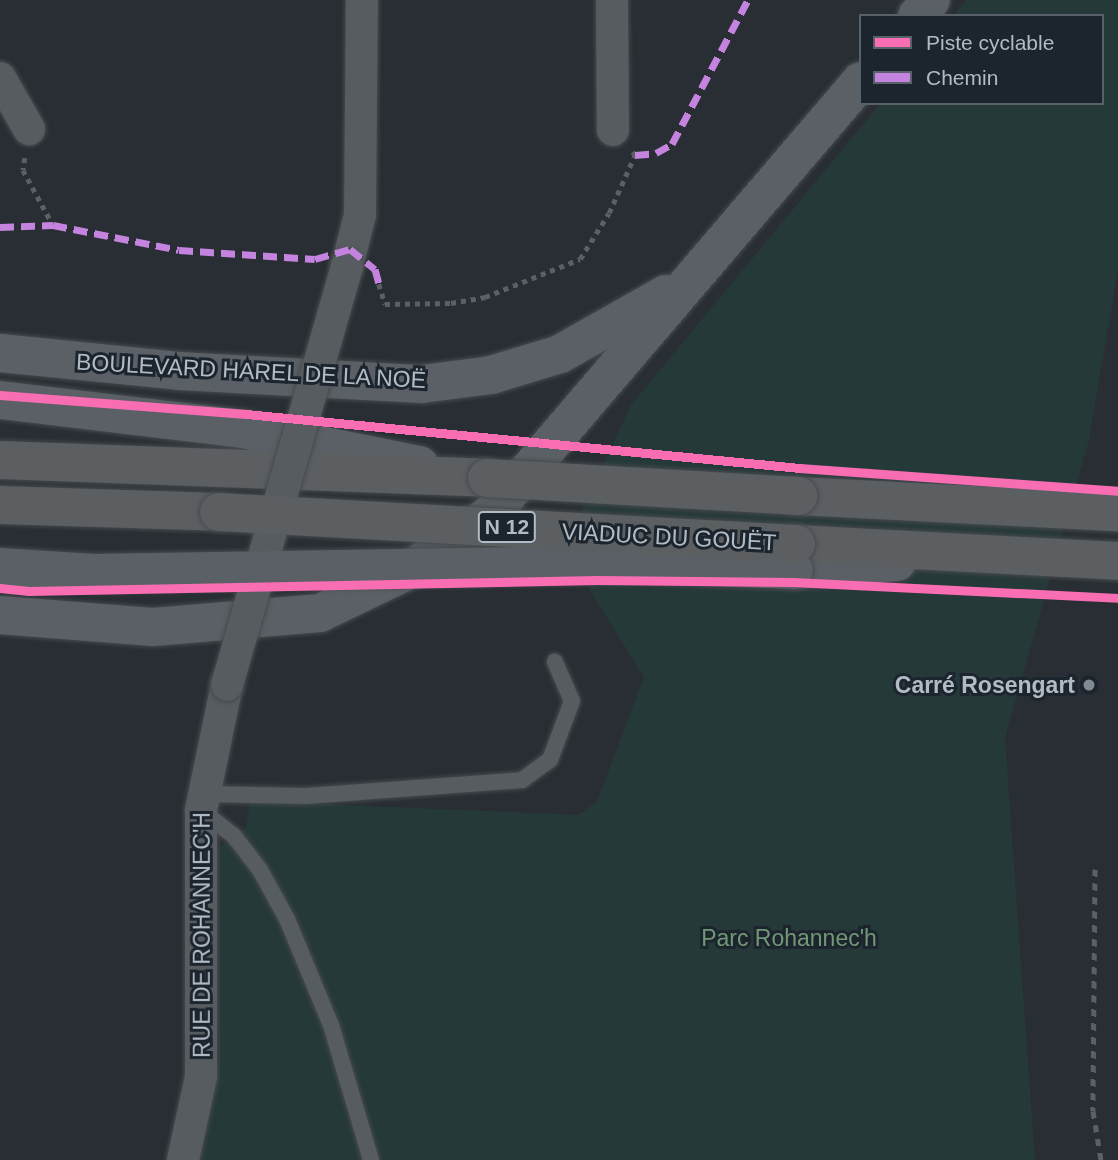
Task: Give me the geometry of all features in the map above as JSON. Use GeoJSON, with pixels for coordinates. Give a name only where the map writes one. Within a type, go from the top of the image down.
{"type":"FeatureCollection","features":[{"type":"Feature","properties":{"kind":"highway","name":"N 12"},"geometry":{"type":"LineString","coordinates":[[0,460],[233,466],[1118,512]]}},
{"type":"Feature","properties":{"kind":"highway","name":"VIADUC DU GOUËT"},"geometry":{"type":"LineString","coordinates":[[0,505],[219,512],[1118,561]]}},
{"type":"Feature","properties":{"kind":"main road"},"geometry":{"type":"LineString","coordinates":[[919,14],[931,0]]}},
{"type":"Feature","properties":{"kind":"main road"},"geometry":{"type":"LineString","coordinates":[[0,615],[153,627],[320,613],[411,569],[492,513],[859,83]]}},
{"type":"Feature","properties":{"kind":"main road","name":"BOULEVARD HAREL DE LA NOË"},"geometry":{"type":"LineString","coordinates":[[0,353],[179,371],[422,384],[491,375],[560,354],[690,281]]}},
{"type":"Feature","properties":{"kind":"main road"},"geometry":{"type":"LineString","coordinates":[[0,400],[242,429],[487,478]]}},
{"type":"Feature","properties":{"kind":"main road"},"geometry":{"type":"LineString","coordinates":[[0,567],[93,573],[626,564],[794,570],[998,554]]}},
{"type":"Feature","properties":{"kind":"street","name":"RUE DE ROHANNEC'H"},"geometry":{"type":"LineString","coordinates":[[183,1160],[201,1077],[203,802],[227,685],[360,215],[362,0]]}},
{"type":"Feature","properties":{"kind":"street"},"geometry":{"type":"LineString","coordinates":[[612,0],[614,130]]}},
{"type":"Feature","properties":{"kind":"street"},"geometry":{"type":"LineString","coordinates":[[0,78],[29,129]]}},
{"type":"Feature","properties":{"kind":"lane"},"geometry":{"type":"LineString","coordinates":[[203,802],[522,780],[550,760],[572,701],[555,662]]}},
{"type":"Feature","properties":{"kind":"lane"},"geometry":{"type":"LineString","coordinates":[[203,802],[260,870],[287,919],[327,1014],[371,1160]]}},
{"type":"Feature","properties":{"kind":"path"},"geometry":{"type":"LineString","coordinates":[[29,129],[23,170],[53,225]]}},
{"type":"Feature","properties":{"kind":"path"},"geometry":{"type":"LineString","coordinates":[[379,284],[385,304],[451,303],[485,297],[580,259],[609,212],[635,155],[614,130]]}},
{"type":"Feature","properties":{"kind":"green space","name":"Parc Rohannec'h"},"geometry":{"type":"Polygon","coordinates":[[[966,0],[1118,0],[1118,269],[1089,440],[1005,738],[1035,1160],[199,1160],[218,1064],[217,848],[246,828],[250,801],[578,815],[597,802],[644,677],[564,549],[631,405],[879,105],[1104,105],[1104,14],[955,14],[966,0]]]}},
{"type":"Feature","properties":{"kind":"railway"},"geometry":{"type":"LineString","coordinates":[[1095,869],[1093,1111],[1101,1160]]}},
{"type":"Feature","properties":{"kind":"marked path"},"geometry":{"type":"LineString","coordinates":[[635,155],[656,153],[672,144],[748,0]]}},
{"type":"Feature","properties":{"kind":"marked path"},"geometry":{"type":"LineString","coordinates":[[0,227],[53,225],[179,250],[315,259],[350,249],[375,269],[379,284]]}},
{"type":"Feature","properties":{"kind":"cycle path"},"geometry":{"type":"LineString","coordinates":[[0,395],[246,414],[800,468],[1118,491]]}},
{"type":"Feature","properties":{"kind":"cycle path"},"geometry":{"type":"LineString","coordinates":[[0,588],[29,591],[597,580],[793,582],[1118,598]]}},
{"type":"Feature","properties":{"kind":"place","name":"Carré Rosengart"},"geometry":{"type":"Point","coordinates":[1089,685]}}]}
